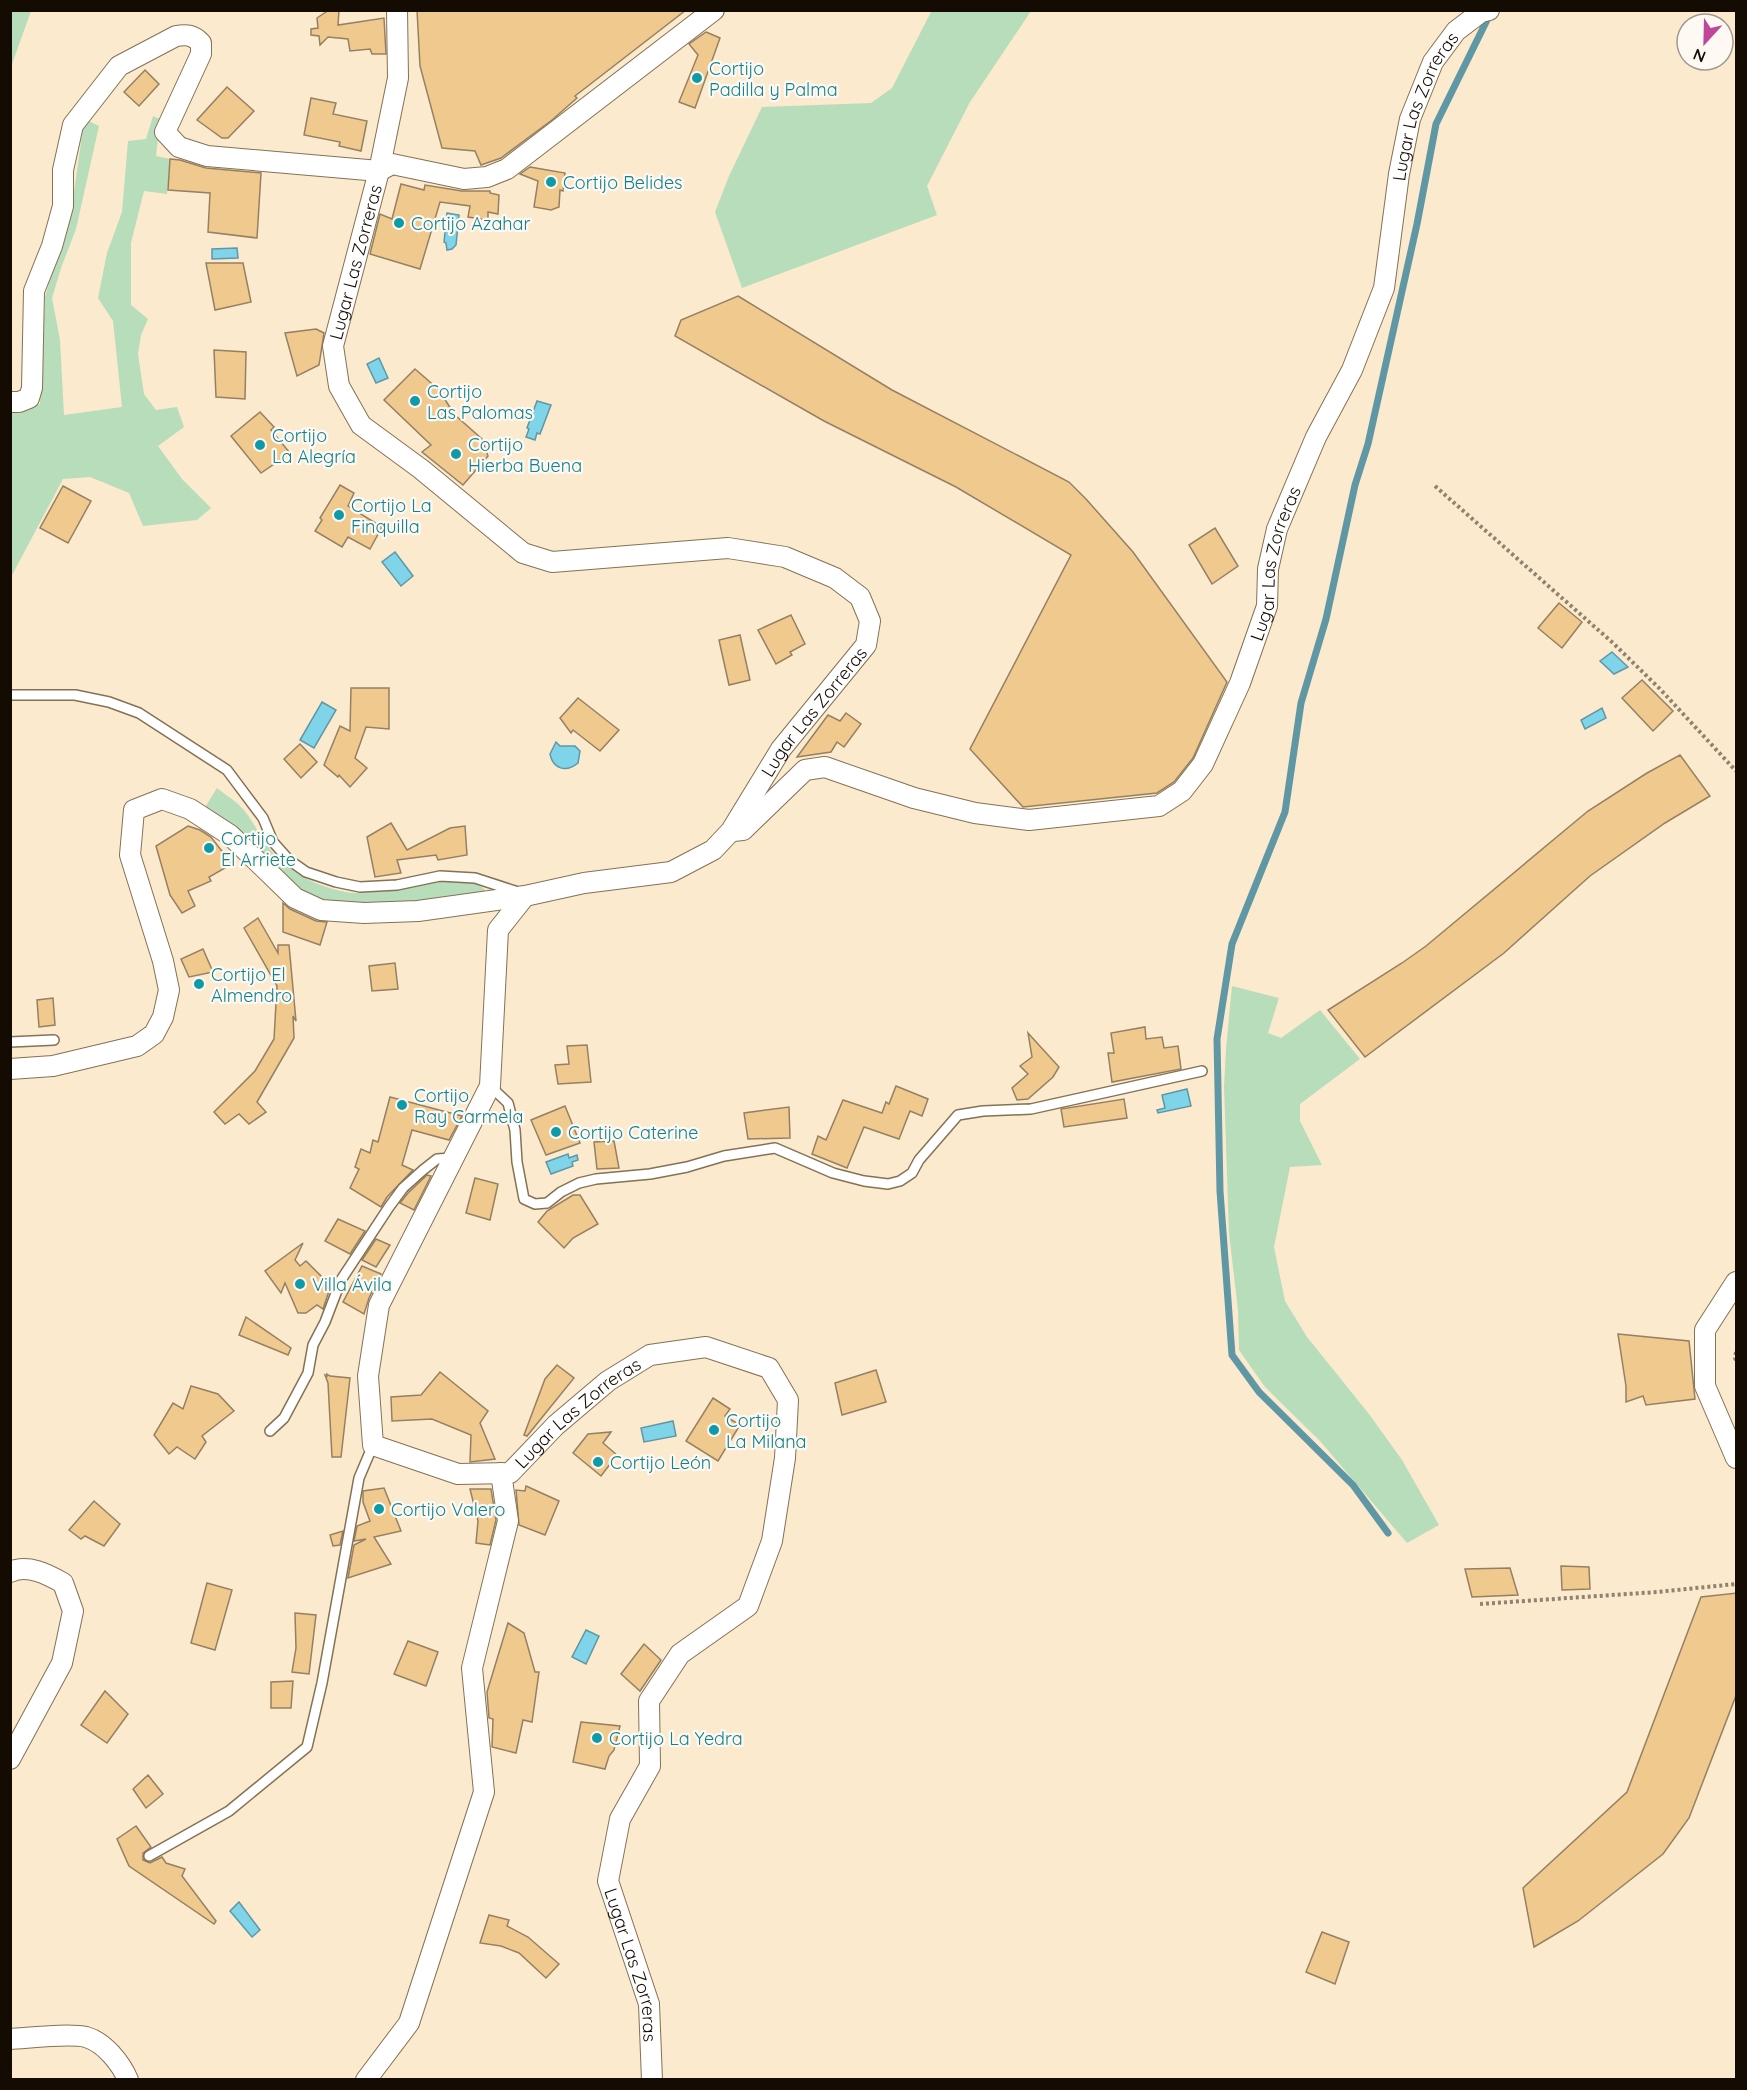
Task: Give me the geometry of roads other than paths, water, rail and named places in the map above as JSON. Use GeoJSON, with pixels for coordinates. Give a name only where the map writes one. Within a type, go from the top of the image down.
{"type":"FeatureCollection","features":[{"type":"Feature","properties":{"kind":"street"},"geometry":{"type":"LineString","coordinates":[[379,171],[398,78],[397,10]]}},
{"type":"Feature","properties":{"kind":"street"},"geometry":{"type":"LineString","coordinates":[[379,171],[392,164],[464,178],[487,177],[507,170],[714,10]]}},
{"type":"Feature","properties":{"kind":"street","name":"Lugar Las Zorreras"},"geometry":{"type":"LineString","coordinates":[[731,831],[743,830],[805,770],[825,767],[914,798],[975,813],[1029,820],[1160,806],[1182,791],[1203,764],[1239,683],[1267,606],[1268,569],[1277,529],[1316,437],[1352,370],[1384,288],[1399,174],[1410,119],[1433,62],[1456,31],[1481,12],[1489,10]]}},
{"type":"Feature","properties":{"kind":"street","name":"Lugar Las Zorreras"},"geometry":{"type":"LineString","coordinates":[[10,402],[19,402],[29,398],[32,388],[34,291],[52,246],[63,206],[63,170],[73,125],[119,66],[176,36],[195,37],[201,44],[201,54],[165,132],[179,147],[207,156],[379,171],[333,346],[339,386],[361,425],[422,469],[523,553],[552,562],[728,548],[785,557],[835,578],[860,597],[870,621],[866,645],[781,749],[731,831]]}},
{"type":"Feature","properties":{"kind":"street"},"geometry":{"type":"LineString","coordinates":[[10,1069],[53,1066],[137,1046],[154,1034],[163,1017],[169,990],[163,962],[130,855],[134,810],[162,800],[190,809],[230,835],[295,898],[321,910],[364,913],[418,911],[525,896],[584,883],[672,872],[713,850],[731,831]]}},
{"type":"Feature","properties":{"kind":"street"},"geometry":{"type":"LineString","coordinates":[[373,1445],[368,1376],[379,1305],[490,1086],[498,930],[525,896]]}},
{"type":"Feature","properties":{"kind":"street"},"geometry":{"type":"LineString","coordinates":[[1737,1281],[1705,1330],[1705,1386],[1737,1458]]}},
{"type":"Feature","properties":{"kind":"street","name":"Lugar Las Zorreras"},"geometry":{"type":"LineString","coordinates":[[373,1445],[458,1474],[510,1473],[555,1425],[608,1381],[650,1355],[706,1347],[769,1368],[788,1400],[785,1458],[772,1541],[748,1606],[680,1654],[649,1701],[650,1766],[620,1820],[608,1881],[649,2004],[652,2079]]}},
{"type":"Feature","properties":{"kind":"street","name":"Lugar Las Zorreras"},"geometry":{"type":"LineString","coordinates":[[366,2079],[409,2023],[484,1792],[472,1668],[508,1521],[501,1473]]}},
{"type":"Feature","properties":{"kind":"street"},"geometry":{"type":"LineString","coordinates":[[10,1572],[16,1570],[42,1571],[63,1583],[73,1611],[62,1663],[10,1759]]}},
{"type":"Feature","properties":{"kind":"street"},"geometry":{"type":"LineString","coordinates":[[10,2039],[52,2036],[86,2037],[112,2054],[128,2079]]}},
{"type":"Feature","properties":{"kind":"lane"},"geometry":{"type":"LineString","coordinates":[[10,695],[75,695],[109,702],[139,713],[227,770],[263,818],[273,842],[290,860],[306,872],[336,882],[360,886],[397,885],[440,876],[475,878],[500,885],[525,896]]}},
{"type":"Feature","properties":{"kind":"lane"},"geometry":{"type":"LineString","coordinates":[[10,1042],[54,1040]]}},
{"type":"Feature","properties":{"kind":"lane"},"geometry":{"type":"LineString","coordinates":[[490,1086],[508,1103],[515,1130],[520,1183],[524,1198],[535,1204],[547,1203],[570,1187],[596,1179],[650,1174],[687,1167],[724,1156],[775,1148],[833,1173],[888,1184],[900,1181],[912,1173],[920,1160],[958,1115],[982,1111],[1031,1110],[1202,1071]]}},
{"type":"Feature","properties":{"kind":"lane"},"geometry":{"type":"LineString","coordinates":[[270,1431],[284,1418],[308,1373],[313,1345],[325,1323],[341,1280],[389,1207],[403,1188],[437,1159],[454,1157]]}},
{"type":"Feature","properties":{"kind":"lane"},"geometry":{"type":"LineString","coordinates":[[149,1856],[229,1812],[307,1747],[322,1683],[359,1478],[373,1445]]}},
{"type":"Feature","properties":{"kind":"water"},"geometry":{"type":"Polygon","coordinates":[[[447,213],[459,215],[456,245],[447,250],[444,242],[447,213]]]}},
{"type":"Feature","properties":{"kind":"water"},"geometry":{"type":"Polygon","coordinates":[[[237,248],[238,258],[212,259],[212,249],[237,248]]]}},
{"type":"Feature","properties":{"kind":"water"},"geometry":{"type":"Polygon","coordinates":[[[379,358],[388,378],[376,383],[367,364],[379,358]]]}},
{"type":"Feature","properties":{"kind":"water"},"geometry":{"type":"Polygon","coordinates":[[[537,401],[551,405],[540,434],[537,433],[535,440],[526,437],[537,401]]]}},
{"type":"Feature","properties":{"kind":"water"},"geometry":{"type":"Polygon","coordinates":[[[395,552],[413,576],[401,586],[382,562],[395,552]]]}},
{"type":"Feature","properties":{"kind":"water"},"geometry":{"type":"Polygon","coordinates":[[[1612,652],[1628,667],[1614,674],[1600,661],[1612,652]]]}},
{"type":"Feature","properties":{"kind":"water"},"geometry":{"type":"Polygon","coordinates":[[[322,702],[336,710],[314,748],[300,740],[322,702]]]}},
{"type":"Feature","properties":{"kind":"water"},"geometry":{"type":"Polygon","coordinates":[[[1602,708],[1606,718],[1585,729],[1581,720],[1602,708]]]}},
{"type":"Feature","properties":{"kind":"water"},"geometry":{"type":"Polygon","coordinates":[[[556,742],[560,746],[575,746],[580,751],[578,763],[565,769],[557,766],[550,754],[556,742]]]}},
{"type":"Feature","properties":{"kind":"water"},"geometry":{"type":"Polygon","coordinates":[[[1187,1089],[1191,1106],[1158,1113],[1157,1110],[1165,1108],[1162,1095],[1187,1089]]]}},
{"type":"Feature","properties":{"kind":"water"},"geometry":{"type":"Polygon","coordinates":[[[568,1154],[569,1158],[577,1155],[578,1160],[572,1162],[573,1166],[551,1174],[546,1162],[568,1154]]]}},
{"type":"Feature","properties":{"kind":"water"},"geometry":{"type":"Polygon","coordinates":[[[673,1421],[676,1436],[644,1442],[641,1428],[673,1421]]]}},
{"type":"Feature","properties":{"kind":"water"},"geometry":{"type":"Polygon","coordinates":[[[586,1630],[599,1636],[586,1664],[572,1657],[586,1630]]]}},
{"type":"Feature","properties":{"kind":"water"},"geometry":{"type":"Polygon","coordinates":[[[239,1902],[260,1930],[252,1937],[230,1911],[239,1902]]]}},
{"type":"Feature","properties":{"kind":"waterway"},"geometry":{"type":"LineString","coordinates":[[1388,1533],[1353,1485],[1259,1392],[1232,1355],[1220,1191],[1217,1039],[1232,944],[1285,812],[1301,703],[1326,619],[1355,485],[1368,444],[1417,224],[1436,124],[1488,18]]}},
{"type":"Feature","properties":{"kind":"place","name":"Cortijo Padilla y Palma"},"geometry":{"type":"Point","coordinates":[697,78]}},
{"type":"Feature","properties":{"kind":"place","name":"Cortijo Belides"},"geometry":{"type":"Point","coordinates":[551,182]}},
{"type":"Feature","properties":{"kind":"place","name":"Cortijo Azahar"},"geometry":{"type":"Point","coordinates":[399,223]}},
{"type":"Feature","properties":{"kind":"place","name":"Cortijo Las Palomas"},"geometry":{"type":"Point","coordinates":[415,401]}},
{"type":"Feature","properties":{"kind":"place","name":"Cortijo La Alegría"},"geometry":{"type":"Point","coordinates":[260,445]}},
{"type":"Feature","properties":{"kind":"place","name":"Cortijo Hierba Buena"},"geometry":{"type":"Point","coordinates":[456,454]}},
{"type":"Feature","properties":{"kind":"place","name":"Cortijo La Finquilla"},"geometry":{"type":"Point","coordinates":[339,515]}},
{"type":"Feature","properties":{"kind":"place","name":"Cortijo El Arriete"},"geometry":{"type":"Point","coordinates":[209,848]}},
{"type":"Feature","properties":{"kind":"place","name":"Cortijo El Almendro"},"geometry":{"type":"Point","coordinates":[199,984]}},
{"type":"Feature","properties":{"kind":"place","name":"Cortijo Ray Carmela"},"geometry":{"type":"Point","coordinates":[402,1105]}},
{"type":"Feature","properties":{"kind":"place","name":"Cortijo Caterine"},"geometry":{"type":"Point","coordinates":[556,1132]}},
{"type":"Feature","properties":{"kind":"place","name":"Villa Ávila"},"geometry":{"type":"Point","coordinates":[300,1284]}},
{"type":"Feature","properties":{"kind":"place","name":"Cortijo La Milana"},"geometry":{"type":"Point","coordinates":[714,1430]}},
{"type":"Feature","properties":{"kind":"place","name":"Cortijo León"},"geometry":{"type":"Point","coordinates":[598,1462]}},
{"type":"Feature","properties":{"kind":"place","name":"Cortijo Valero"},"geometry":{"type":"Point","coordinates":[379,1509]}},
{"type":"Feature","properties":{"kind":"place","name":"Cortijo La Yedra"},"geometry":{"type":"Point","coordinates":[597,1738]}}]}
